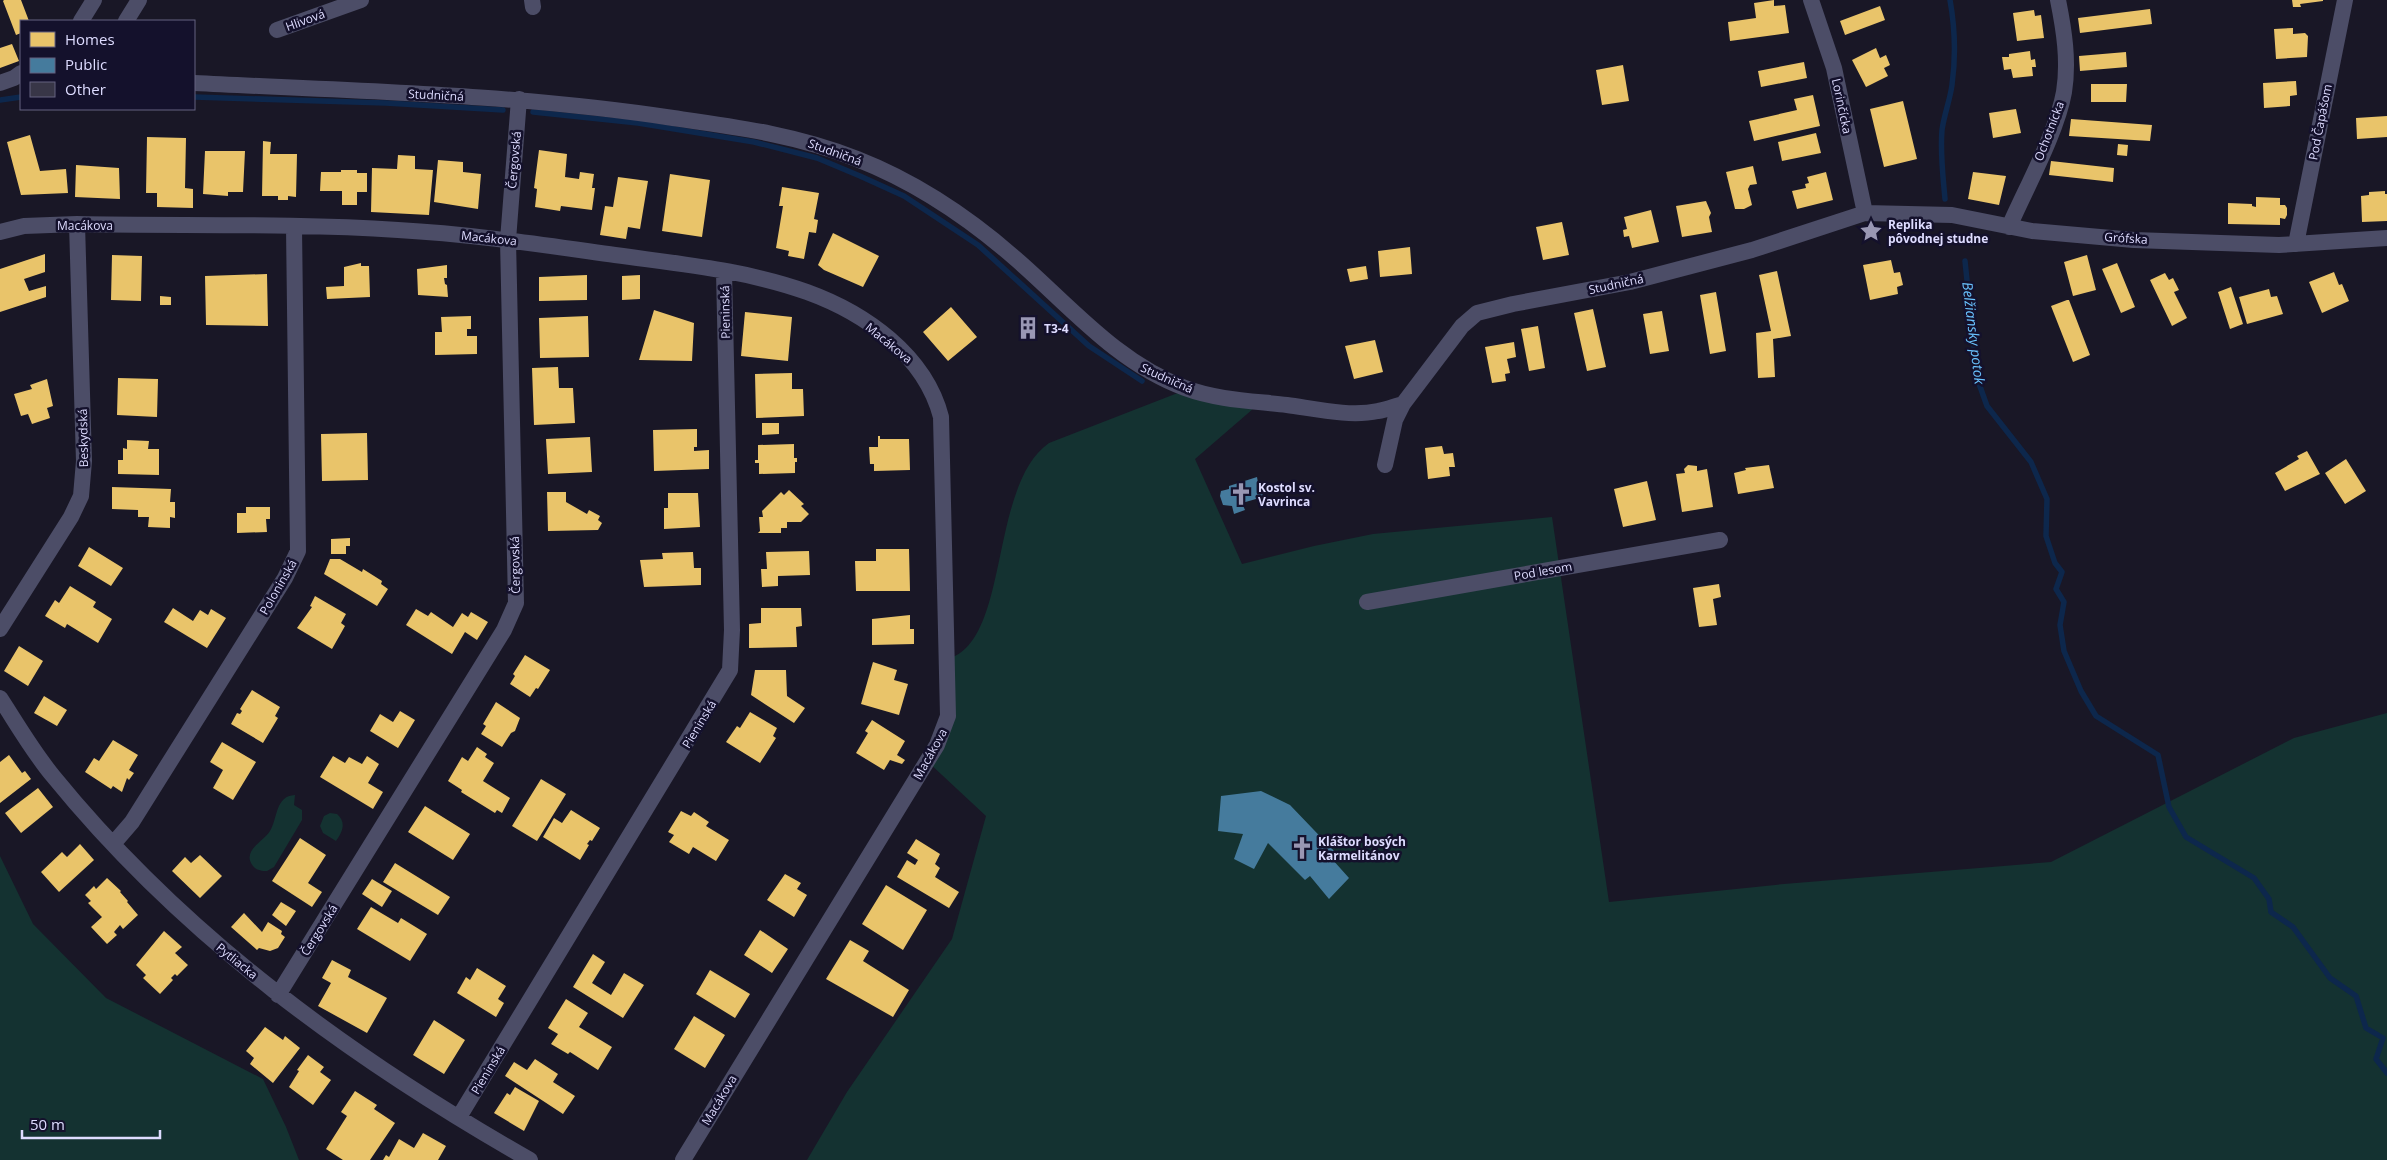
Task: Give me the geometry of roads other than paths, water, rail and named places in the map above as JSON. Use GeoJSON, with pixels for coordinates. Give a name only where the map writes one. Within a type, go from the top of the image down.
{"type":"FeatureCollection","features":[{"type":"Feature","properties":{"kind":"street"},"geometry":{"type":"LineString","coordinates":[[82,20],[94,0]]}},
{"type":"Feature","properties":{"kind":"street"},"geometry":{"type":"LineString","coordinates":[[127,20],[139,0]]}},
{"type":"Feature","properties":{"kind":"street","name":"Hlivová"},"geometry":{"type":"LineString","coordinates":[[278,30],[361,0]]}},
{"type":"Feature","properties":{"kind":"street","name":"Lorinčícka"},"geometry":{"type":"LineString","coordinates":[[1811,0],[1834,68],[1866,213]]}},
{"type":"Feature","properties":{"kind":"street","name":"Ochotnícka"},"geometry":{"type":"LineString","coordinates":[[2009,227],[2050,133],[2064,92],[2066,45],[2058,0]]}},
{"type":"Feature","properties":{"kind":"street","name":"Pod Čapášom"},"geometry":{"type":"LineString","coordinates":[[2296,244],[2345,0]]}},
{"type":"Feature","properties":{"kind":"street","name":"Studničná"},"geometry":{"type":"LineString","coordinates":[[195,83],[519,99],[604,108],[789,137],[859,160],[896,177],[955,210],[1014,256],[1113,346],[1136,364],[1188,389],[1233,399],[1340,412],[1375,412],[1403,404]]}},
{"type":"Feature","properties":{"kind":"street","name":"Čergovská"},"geometry":{"type":"LineString","coordinates":[[278,995],[504,630],[516,603],[508,240],[519,99]]}},
{"type":"Feature","properties":{"kind":"street","name":"Grófska"},"geometry":{"type":"LineString","coordinates":[[1866,213],[1952,216],[2009,227],[2134,240],[2296,244],[2387,238]]}},
{"type":"Feature","properties":{"kind":"street","name":"Studničná"},"geometry":{"type":"LineString","coordinates":[[1385,465],[1395,420],[1403,404],[1462,326],[1477,313],[1513,304],[1630,282],[1752,250],[1866,213]]}},
{"type":"Feature","properties":{"kind":"street","name":"Macákova"},"geometry":{"type":"LineString","coordinates":[[0,232],[24,226],[77,224],[397,230],[508,240],[724,272],[758,278],[808,292],[868,324],[910,358],[927,381],[936,398],[941,417],[948,716],[937,745],[683,1160]]}},
{"type":"Feature","properties":{"kind":"street","name":"Beskydská"},"geometry":{"type":"LineString","coordinates":[[0,629],[72,517],[81,496],[84,460],[77,224]]}},
{"type":"Feature","properties":{"kind":"street","name":"Poloninská"},"geometry":{"type":"LineString","coordinates":[[114,844],[138,814],[285,578],[298,551],[294,227]]}},
{"type":"Feature","properties":{"kind":"street","name":"Pieninská"},"geometry":{"type":"LineString","coordinates":[[459,1117],[730,670],[732,630],[724,272]]}},
{"type":"Feature","properties":{"kind":"street","name":"Pod lesom"},"geometry":{"type":"LineString","coordinates":[[1367,602],[1720,540]]}},
{"type":"Feature","properties":{"kind":"street","name":"Pytliacka"},"geometry":{"type":"LineString","coordinates":[[0,698],[52,775],[114,844],[207,936],[278,995],[333,1036],[530,1160]]}},
{"type":"Feature","properties":{"kind":"waterway","name":"Belžiansky potok"},"geometry":{"type":"LineString","coordinates":[[1945,199],[1942,130],[1952,85],[1954,53],[1954,32],[1950,0]]}},
{"type":"Feature","properties":{"kind":"waterway"},"geometry":{"type":"LineString","coordinates":[[0,100],[20,97]]}},
{"type":"Feature","properties":{"kind":"waterway"},"geometry":{"type":"LineString","coordinates":[[195,97],[386,103],[503,110]]}},
{"type":"Feature","properties":{"kind":"waterway"},"geometry":{"type":"LineString","coordinates":[[533,112],[638,123],[754,142],[817,158],[860,176],[904,196],[978,245],[1089,346],[1142,381]]}},
{"type":"Feature","properties":{"kind":"waterway","name":"Belžiansky potok"},"geometry":{"type":"LineString","coordinates":[[1965,261],[1977,378],[1987,406],[2031,462],[2047,499],[2046,536],[2055,563],[2062,572],[2056,589],[2064,602],[2060,625],[2064,651],[2081,691],[2096,716],[2158,755],[2169,807],[2186,837],[2254,878],[2269,899],[2271,912],[2293,927],[2330,978],[2356,996],[2366,1028],[2383,1038],[2376,1059],[2387,1073]]}},
{"type":"Feature","properties":{"kind":"place","name":"Replika pôvodnej studne"},"geometry":{"type":"Point","coordinates":[1871,231]}},
{"type":"Feature","properties":{"kind":"place","name":"T3-4"},"geometry":{"type":"Point","coordinates":[1028,328]}},
{"type":"Feature","properties":{"kind":"place","name":"Kostol sv. Vavrinca"},"geometry":{"type":"Point","coordinates":[1241,494]}},
{"type":"Feature","properties":{"kind":"place","name":"Kláštor bosých Karmelitánov"},"geometry":{"type":"Point","coordinates":[1302,848]}}]}
